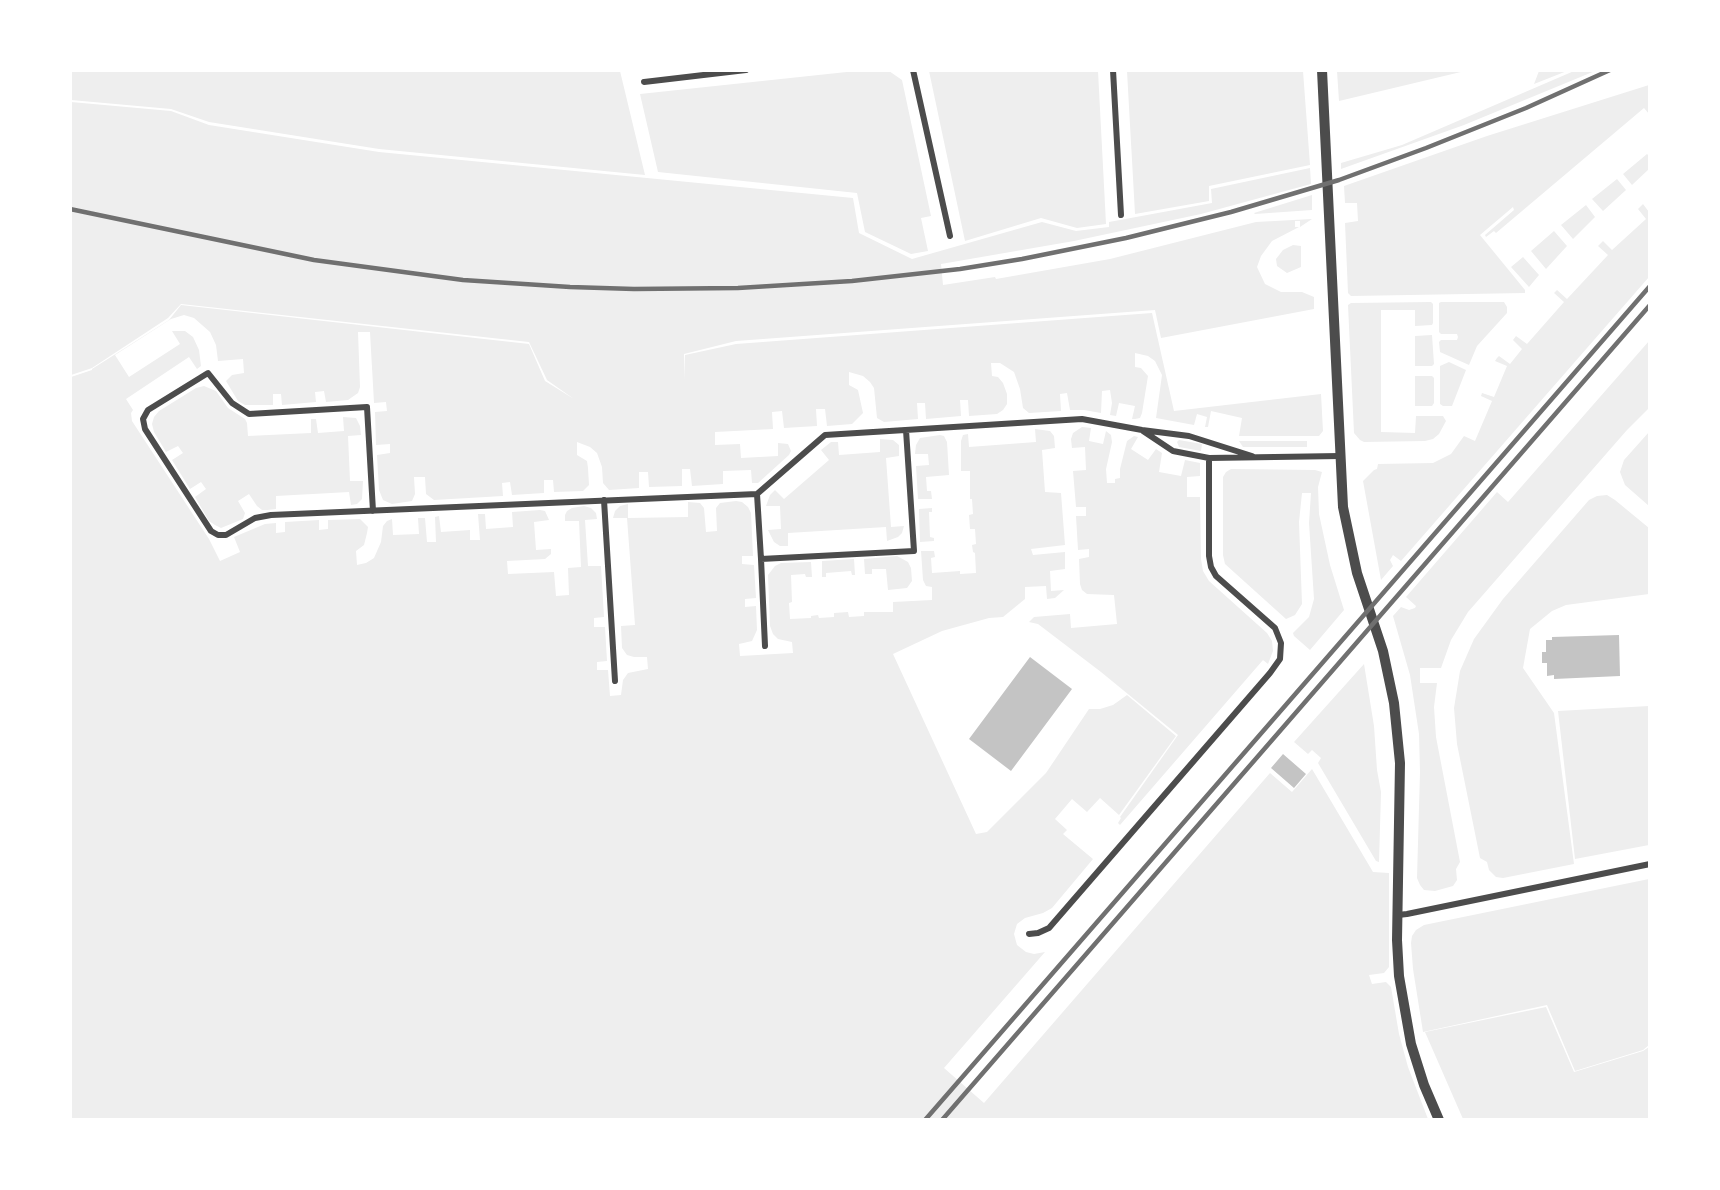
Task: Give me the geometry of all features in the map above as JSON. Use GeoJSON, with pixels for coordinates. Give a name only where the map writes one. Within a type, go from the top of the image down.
{"type":"FeatureCollection","features":[{"type":"Feature","properties":{"kind":"street"},"geometry":{"type":"LineString","coordinates":[[644,82],[746,70]]}},
{"type":"Feature","properties":{"kind":"street"},"geometry":{"type":"LineString","coordinates":[[913,70],[950,236]]}},
{"type":"Feature","properties":{"kind":"street"},"geometry":{"type":"LineString","coordinates":[[1113,70],[1121,214]]}},
{"type":"Feature","properties":{"kind":"street"},"geometry":{"type":"LineString","coordinates":[[1322,70],[1341,494],[1363,594],[1385,659],[1397,723],[1400,783],[1399,976],[1411,1044],[1438,1119]]}},
{"type":"Feature","properties":{"kind":"street"},"geometry":{"type":"LineString","coordinates":[[373,511],[367,407],[249,414],[232,403],[208,373],[148,410],[143,419],[145,429],[211,531],[218,535],[226,535],[255,518],[271,515],[373,511],[604,500],[757,494],[825,435],[1082,418],[1142,430],[1189,436],[1252,456]]}},
{"type":"Feature","properties":{"kind":"street"},"geometry":{"type":"LineString","coordinates":[[761,559],[914,550],[906,430]]}},
{"type":"Feature","properties":{"kind":"street"},"geometry":{"type":"LineString","coordinates":[[1142,430],[1173,451],[1209,458],[1340,456]]}},
{"type":"Feature","properties":{"kind":"street"},"geometry":{"type":"LineString","coordinates":[[1029,934],[1049,928],[1280,660],[1281,643],[1275,628],[1216,576],[1211,567],[1209,458]]}},
{"type":"Feature","properties":{"kind":"street"},"geometry":{"type":"LineString","coordinates":[[757,494],[765,646]]}},
{"type":"Feature","properties":{"kind":"street"},"geometry":{"type":"LineString","coordinates":[[604,500],[615,681]]}},
{"type":"Feature","properties":{"kind":"street"},"geometry":{"type":"LineString","coordinates":[[1398,915],[1650,864]]}},
{"type":"Feature","properties":{"kind":"shaded area"},"geometry":{"type":"Polygon","coordinates":[[[1337,70],[1465,71],[1339,101],[1337,70]]]}},
{"type":"Feature","properties":{"kind":"shaded area"},"geometry":{"type":"Polygon","coordinates":[[[1539,70],[1567,71],[1534,84],[1539,70]]]}},
{"type":"Feature","properties":{"kind":"shaded area"},"geometry":{"type":"Polygon","coordinates":[[[70,71],[620,71],[645,175],[379,149],[209,122],[171,109],[71,100],[70,71]]]}},
{"type":"Feature","properties":{"kind":"shaded area"},"geometry":{"type":"Polygon","coordinates":[[[856,71],[889,71],[902,80],[931,216],[921,218],[928,251],[911,254],[865,232],[857,193],[658,172],[640,94],[856,71]]]}},
{"type":"Feature","properties":{"kind":"shaded area"},"geometry":{"type":"Polygon","coordinates":[[[929,71],[1098,71],[1106,224],[1077,228],[1041,218],[965,241],[929,71]]]}},
{"type":"Feature","properties":{"kind":"shaded area"},"geometry":{"type":"Polygon","coordinates":[[[1127,71],[1303,71],[1310,165],[1209,186],[1209,201],[1135,214],[1127,71]]]}},
{"type":"Feature","properties":{"kind":"shaded area"},"geometry":{"type":"Polygon","coordinates":[[[1574,71],[1595,71],[1464,125],[1341,169],[1341,163],[1402,145],[1574,71]]]}},
{"type":"Feature","properties":{"kind":"shaded area"},"geometry":{"type":"Polygon","coordinates":[[[1649,85],[1649,114],[1644,108],[1496,233],[1494,231],[1486,237],[1485,235],[1514,210],[1513,207],[1480,235],[1525,290],[1525,293],[1351,296],[1348,293],[1345,223],[1358,221],[1357,203],[1345,203],[1344,186],[1487,136],[1649,85]]]}},
{"type":"Feature","properties":{"kind":"shaded area"},"geometry":{"type":"Polygon","coordinates":[[[71,102],[171,111],[209,125],[379,152],[853,198],[859,233],[912,259],[1042,222],[1076,231],[1109,227],[1109,222],[1212,203],[1211,189],[1310,168],[1311,184],[1201,214],[1074,241],[941,264],[943,285],[995,277],[996,279],[1110,259],[1256,222],[1312,219],[1300,227],[1300,221],[1295,221],[1295,227],[1299,227],[1272,241],[1261,256],[1257,267],[1265,284],[1281,292],[1302,292],[1314,297],[1314,309],[1161,338],[1155,310],[736,341],[684,354],[685,380],[685,355],[736,344],[1152,313],[1174,411],[1321,394],[1323,431],[1319,436],[1239,436],[1242,418],[1211,411],[1208,427],[1205,427],[1207,417],[1197,414],[1194,425],[1156,418],[1162,375],[1155,361],[1148,356],[1135,353],[1135,367],[1141,368],[1148,376],[1142,413],[1140,418],[1135,419],[1132,419],[1135,406],[1119,403],[1116,416],[1110,415],[1112,403],[1110,390],[1102,391],[1101,413],[1070,410],[1067,393],[1060,394],[1061,411],[1029,413],[1023,408],[1014,372],[1000,363],[991,363],[992,376],[998,377],[1003,383],[1007,394],[1007,404],[997,414],[969,416],[968,400],[960,400],[961,416],[926,419],[925,403],[917,403],[918,419],[884,422],[877,418],[874,388],[870,382],[863,376],[849,372],[849,385],[858,390],[863,413],[852,424],[827,426],[825,409],[816,409],[817,426],[784,428],[782,411],[772,412],[773,429],[715,432],[715,445],[740,444],[741,458],[778,456],[778,443],[788,444],[791,451],[789,455],[758,483],[752,483],[751,470],[723,471],[723,484],[692,486],[690,469],[682,469],[682,486],[649,487],[648,472],[639,472],[639,488],[609,490],[603,483],[602,467],[597,453],[590,447],[577,442],[577,455],[587,461],[588,468],[589,485],[583,491],[554,492],[553,480],[544,480],[544,493],[512,495],[510,482],[502,483],[503,496],[434,500],[426,494],[425,477],[414,477],[415,494],[412,501],[392,504],[383,500],[379,490],[377,455],[390,453],[390,444],[376,445],[375,412],[387,411],[386,402],[374,403],[370,332],[358,332],[360,387],[358,393],[348,400],[326,402],[324,391],[315,392],[316,402],[282,405],[281,394],[273,394],[273,405],[245,405],[238,401],[226,381],[232,375],[244,373],[243,359],[218,361],[216,345],[210,332],[194,318],[184,315],[171,319],[115,355],[129,377],[180,344],[172,331],[185,331],[193,337],[199,350],[201,366],[197,369],[189,357],[126,399],[133,410],[132,421],[209,539],[220,561],[240,552],[234,537],[265,524],[276,523],[276,533],[285,532],[285,522],[319,520],[319,530],[328,529],[328,520],[360,519],[368,527],[364,545],[356,551],[357,565],[374,558],[381,542],[383,526],[392,519],[393,535],[419,534],[418,518],[425,518],[427,542],[436,542],[435,517],[439,516],[441,532],[470,530],[470,540],[480,540],[478,514],[485,514],[486,529],[513,527],[512,512],[540,510],[545,511],[549,520],[534,522],[536,550],[551,549],[551,554],[545,559],[507,561],[508,574],[554,572],[556,596],[569,595],[568,568],[581,567],[579,521],[565,521],[565,515],[572,508],[584,506],[591,508],[596,513],[597,519],[585,520],[588,566],[601,566],[604,617],[594,618],[594,627],[605,627],[607,661],[597,662],[597,670],[608,670],[610,696],[621,695],[623,680],[628,673],[648,669],[647,657],[627,655],[622,648],[621,626],[635,625],[627,518],[613,518],[620,506],[628,504],[628,518],[688,517],[688,502],[700,503],[704,508],[706,532],[717,531],[716,508],[720,503],[736,501],[748,507],[751,513],[753,556],[742,556],[742,564],[754,565],[756,598],[745,599],[745,607],[756,606],[757,630],[752,641],[739,644],[740,656],[793,653],[792,642],[778,639],[770,626],[768,575],[775,566],[781,563],[811,562],[812,577],[806,577],[805,574],[791,575],[790,619],[811,618],[811,616],[818,615],[819,618],[834,617],[834,613],[848,612],[849,617],[864,616],[864,612],[893,612],[893,602],[932,600],[932,587],[926,586],[923,580],[921,551],[934,551],[935,557],[931,558],[932,573],[960,571],[960,574],[976,573],[975,553],[972,545],[976,544],[975,529],[970,529],[969,515],[973,514],[972,499],[970,499],[970,471],[961,471],[963,435],[968,434],[969,447],[1036,442],[1035,429],[1050,431],[1054,436],[1055,448],[1042,450],[1045,492],[1061,493],[1065,545],[1031,549],[1033,555],[1065,552],[1065,569],[1050,571],[1051,591],[1064,590],[1055,598],[1047,599],[1046,586],[1025,587],[1025,599],[1003,617],[989,618],[942,631],[893,654],[976,834],[987,832],[1046,773],[1089,709],[1100,709],[1113,705],[1127,695],[1176,736],[1119,815],[1100,798],[1087,812],[1072,799],[1055,819],[1067,830],[1063,834],[1093,859],[1052,908],[1025,918],[1017,924],[1014,934],[1017,945],[1026,952],[1034,954],[1045,952],[944,1068],[984,1103],[1270,773],[1292,792],[1312,769],[1373,872],[1389,873],[1389,967],[1384,973],[1369,975],[1372,984],[1386,982],[1391,987],[1399,1034],[1408,1067],[1428,1119],[71,1119],[71,377],[92,370],[92,369],[169,320],[181,305],[529,344],[545,381],[574,399],[547,380],[529,342],[181,304],[168,318],[92,368],[71,375],[71,102]]]}},
{"type":"Feature","properties":{"kind":"shaded area"},"geometry":{"type":"Polygon","coordinates":[[[1647,154],[1649,169],[1632,185],[1623,174],[1647,154]]]}},
{"type":"Feature","properties":{"kind":"shaded area"},"geometry":{"type":"Polygon","coordinates":[[[1617,179],[1626,190],[1603,211],[1592,199],[1617,179]]]}},
{"type":"Feature","properties":{"kind":"shaded area"},"geometry":{"type":"Polygon","coordinates":[[[1312,195],[1312,210],[1254,213],[1312,195]]]}},
{"type":"Feature","properties":{"kind":"shaded area"},"geometry":{"type":"Polygon","coordinates":[[[1643,204],[1649,212],[1649,277],[1401,561],[1393,555],[1390,560],[1393,566],[1381,580],[1363,481],[1377,469],[1378,464],[1433,463],[1451,454],[1464,436],[1475,441],[1492,401],[1481,396],[1482,393],[1494,397],[1507,366],[1495,361],[1497,358],[1499,356],[1510,364],[1522,349],[1513,340],[1516,336],[1527,344],[1564,302],[1554,293],[1557,290],[1567,299],[1608,255],[1598,246],[1603,241],[1612,250],[1646,219],[1638,209],[1643,204]]]}},
{"type":"Feature","properties":{"kind":"shaded area"},"geometry":{"type":"Polygon","coordinates":[[[1586,205],[1595,217],[1573,239],[1561,225],[1586,205]]]}},
{"type":"Feature","properties":{"kind":"shaded area"},"geometry":{"type":"Polygon","coordinates":[[[1554,231],[1567,246],[1546,269],[1531,251],[1554,231]]]}},
{"type":"Feature","properties":{"kind":"shaded area"},"geometry":{"type":"Polygon","coordinates":[[[1293,245],[1301,246],[1301,267],[1287,273],[1277,266],[1276,259],[1283,250],[1293,245]]]}},
{"type":"Feature","properties":{"kind":"shaded area"},"geometry":{"type":"Polygon","coordinates":[[[1523,257],[1539,275],[1529,287],[1511,267],[1523,257]]]}},
{"type":"Feature","properties":{"kind":"shaded area"},"geometry":{"type":"Polygon","coordinates":[[[1431,302],[1433,304],[1432,325],[1415,326],[1415,310],[1381,310],[1381,432],[1415,433],[1416,416],[1443,416],[1446,421],[1439,434],[1433,439],[1364,442],[1354,433],[1348,305],[1351,303],[1431,302]]]}},
{"type":"Feature","properties":{"kind":"shaded area"},"geometry":{"type":"Polygon","coordinates":[[[1504,302],[1507,307],[1507,313],[1477,346],[1469,365],[1440,352],[1439,342],[1441,340],[1457,340],[1458,337],[1457,334],[1439,332],[1439,303],[1504,302]]]}},
{"type":"Feature","properties":{"kind":"shaded area"},"geometry":{"type":"Polygon","coordinates":[[[1432,335],[1434,364],[1415,366],[1415,336],[1432,335]]]}},
{"type":"Feature","properties":{"kind":"shaded area"},"geometry":{"type":"Polygon","coordinates":[[[1649,341],[1649,408],[1627,430],[1468,612],[1451,640],[1441,668],[1420,668],[1420,683],[1437,683],[1434,707],[1436,737],[1460,862],[1456,869],[1457,880],[1453,886],[1435,891],[1424,890],[1417,878],[1419,734],[1410,675],[1393,616],[1401,607],[1409,610],[1415,608],[1416,606],[1406,597],[1497,492],[1508,502],[1649,341]]]}},
{"type":"Feature","properties":{"kind":"shaded area"},"geometry":{"type":"Polygon","coordinates":[[[1449,362],[1466,370],[1452,406],[1443,406],[1440,404],[1440,366],[1449,362]]]}},
{"type":"Feature","properties":{"kind":"shaded area"},"geometry":{"type":"Polygon","coordinates":[[[1415,376],[1434,378],[1432,406],[1415,406],[1415,376]]]}},
{"type":"Feature","properties":{"kind":"shaded area"},"geometry":{"type":"Polygon","coordinates":[[[204,386],[216,391],[228,408],[245,419],[248,436],[311,433],[311,419],[316,419],[318,433],[344,431],[343,417],[356,418],[361,435],[348,436],[350,481],[363,481],[362,499],[357,504],[351,505],[349,492],[276,496],[276,509],[262,510],[249,494],[238,501],[245,513],[243,519],[221,528],[209,521],[195,497],[206,489],[201,482],[190,489],[172,460],[183,453],[178,446],[166,452],[152,424],[159,411],[196,388],[204,386]]]}},
{"type":"Feature","properties":{"kind":"shaded area"},"geometry":{"type":"Polygon","coordinates":[[[1082,427],[1091,428],[1089,441],[1103,444],[1106,431],[1111,435],[1112,442],[1106,469],[1107,483],[1115,483],[1115,479],[1120,478],[1127,441],[1134,436],[1138,437],[1131,449],[1148,460],[1156,449],[1162,453],[1159,472],[1181,476],[1185,460],[1200,463],[1200,476],[1187,477],[1187,497],[1200,497],[1203,571],[1209,581],[1267,633],[1272,641],[1273,651],[1268,664],[1263,660],[1120,825],[1118,823],[1120,817],[1178,735],[1038,624],[1029,622],[1034,617],[1070,614],[1071,628],[1117,624],[1114,595],[1087,594],[1082,590],[1080,584],[1079,559],[1089,557],[1089,549],[1078,550],[1076,516],[1086,516],[1086,507],[1076,507],[1073,471],[1086,470],[1085,447],[1072,448],[1071,439],[1073,433],[1082,427]]]}},
{"type":"Feature","properties":{"kind":"shaded area"},"geometry":{"type":"Polygon","coordinates":[[[1649,432],[1649,506],[1625,485],[1620,472],[1624,460],[1649,432]]]}},
{"type":"Feature","properties":{"kind":"shaded area"},"geometry":{"type":"Polygon","coordinates":[[[944,436],[947,442],[949,475],[926,477],[927,491],[931,491],[932,499],[918,499],[916,466],[929,465],[928,454],[915,454],[916,445],[920,438],[944,436]]]}},
{"type":"Feature","properties":{"kind":"shaded area"},"geometry":{"type":"Polygon","coordinates":[[[880,439],[893,440],[899,445],[899,456],[886,458],[891,527],[904,526],[898,537],[887,541],[886,527],[788,533],[788,546],[780,546],[774,542],[768,530],[781,529],[780,506],[766,506],[770,495],[775,490],[784,499],[829,460],[821,450],[831,442],[838,442],[839,455],[880,452],[880,439]]]}},
{"type":"Feature","properties":{"kind":"shaded area"},"geometry":{"type":"Polygon","coordinates":[[[1179,440],[1202,444],[1201,451],[1179,447],[1177,442],[1179,440]]]}},
{"type":"Feature","properties":{"kind":"shaded area"},"geometry":{"type":"Polygon","coordinates":[[[1239,441],[1307,441],[1307,447],[1243,447],[1239,441]]]}},
{"type":"Feature","properties":{"kind":"shaded area"},"geometry":{"type":"Polygon","coordinates":[[[1231,469],[1322,472],[1318,487],[1319,514],[1330,565],[1344,610],[1310,650],[1293,633],[1309,617],[1314,599],[1309,523],[1311,493],[1302,493],[1299,522],[1302,604],[1295,615],[1286,619],[1225,564],[1223,477],[1231,469]]]}},
{"type":"Feature","properties":{"kind":"shaded area"},"geometry":{"type":"Polygon","coordinates":[[[1607,495],[1649,528],[1649,594],[1566,605],[1552,611],[1530,629],[1523,668],[1554,713],[1574,864],[1503,878],[1496,877],[1489,870],[1487,862],[1480,858],[1457,744],[1454,708],[1460,671],[1474,639],[1503,599],[1589,500],[1607,495]]]}},
{"type":"Feature","properties":{"kind":"shaded area"},"geometry":{"type":"Polygon","coordinates":[[[932,508],[932,512],[929,512],[930,537],[934,538],[934,541],[920,542],[919,509],[932,508]]]}},
{"type":"Feature","properties":{"kind":"shaded area"},"geometry":{"type":"Polygon","coordinates":[[[897,556],[908,562],[911,568],[912,581],[907,588],[888,590],[886,569],[872,569],[872,574],[865,574],[864,559],[897,556]]]}},
{"type":"Feature","properties":{"kind":"shaded area"},"geometry":{"type":"Polygon","coordinates":[[[854,559],[855,575],[852,575],[851,571],[826,573],[826,577],[822,577],[822,561],[854,559]]]}},
{"type":"Feature","properties":{"kind":"shaded area"},"geometry":{"type":"Polygon","coordinates":[[[1364,664],[1381,792],[1379,862],[1376,861],[1318,763],[1321,758],[1312,750],[1308,754],[1294,742],[1364,664]]]}},
{"type":"Feature","properties":{"kind":"shaded area"},"geometry":{"type":"Polygon","coordinates":[[[1649,706],[1649,845],[1575,859],[1558,711],[1649,706]]]}},
{"type":"Feature","properties":{"kind":"shaded area"},"geometry":{"type":"Polygon","coordinates":[[[1649,879],[1649,1045],[1643,1050],[1575,1071],[1547,1005],[1423,1032],[1411,943],[1416,930],[1424,925],[1649,879]]]}},
{"type":"Feature","properties":{"kind":"shaded area"},"geometry":{"type":"Polygon","coordinates":[[[1546,1007],[1574,1072],[1643,1051],[1649,1047],[1649,1119],[1463,1119],[1425,1032],[1546,1007]]]}},
{"type":"Feature","properties":{"kind":"building"},"geometry":{"type":"Polygon","coordinates":[[[1619,635],[1620,676],[1554,679],[1554,675],[1547,676],[1547,663],[1542,663],[1542,652],[1546,652],[1546,640],[1552,640],[1552,637],[1619,635]]]}},
{"type":"Feature","properties":{"kind":"building"},"geometry":{"type":"Polygon","coordinates":[[[1030,657],[1072,689],[1011,771],[969,739],[1030,657]]]}},
{"type":"Feature","properties":{"kind":"building"},"geometry":{"type":"Polygon","coordinates":[[[1283,754],[1306,774],[1294,788],[1271,768],[1283,754]]]}},
{"type":"Feature","properties":{"kind":"railway"},"geometry":{"type":"LineString","coordinates":[[70,209],[314,260],[463,280],[634,289],[738,288],[852,281],[960,269],[1022,259],[1126,238],[1231,212],[1339,180],[1426,148],[1526,108],[1610,70]]}},
{"type":"Feature","properties":{"kind":"railway"},"geometry":{"type":"LineString","coordinates":[[925,1120],[1650,286]]}},
{"type":"Feature","properties":{"kind":"railway"},"geometry":{"type":"LineString","coordinates":[[942,1120],[1650,305]]}}]}
